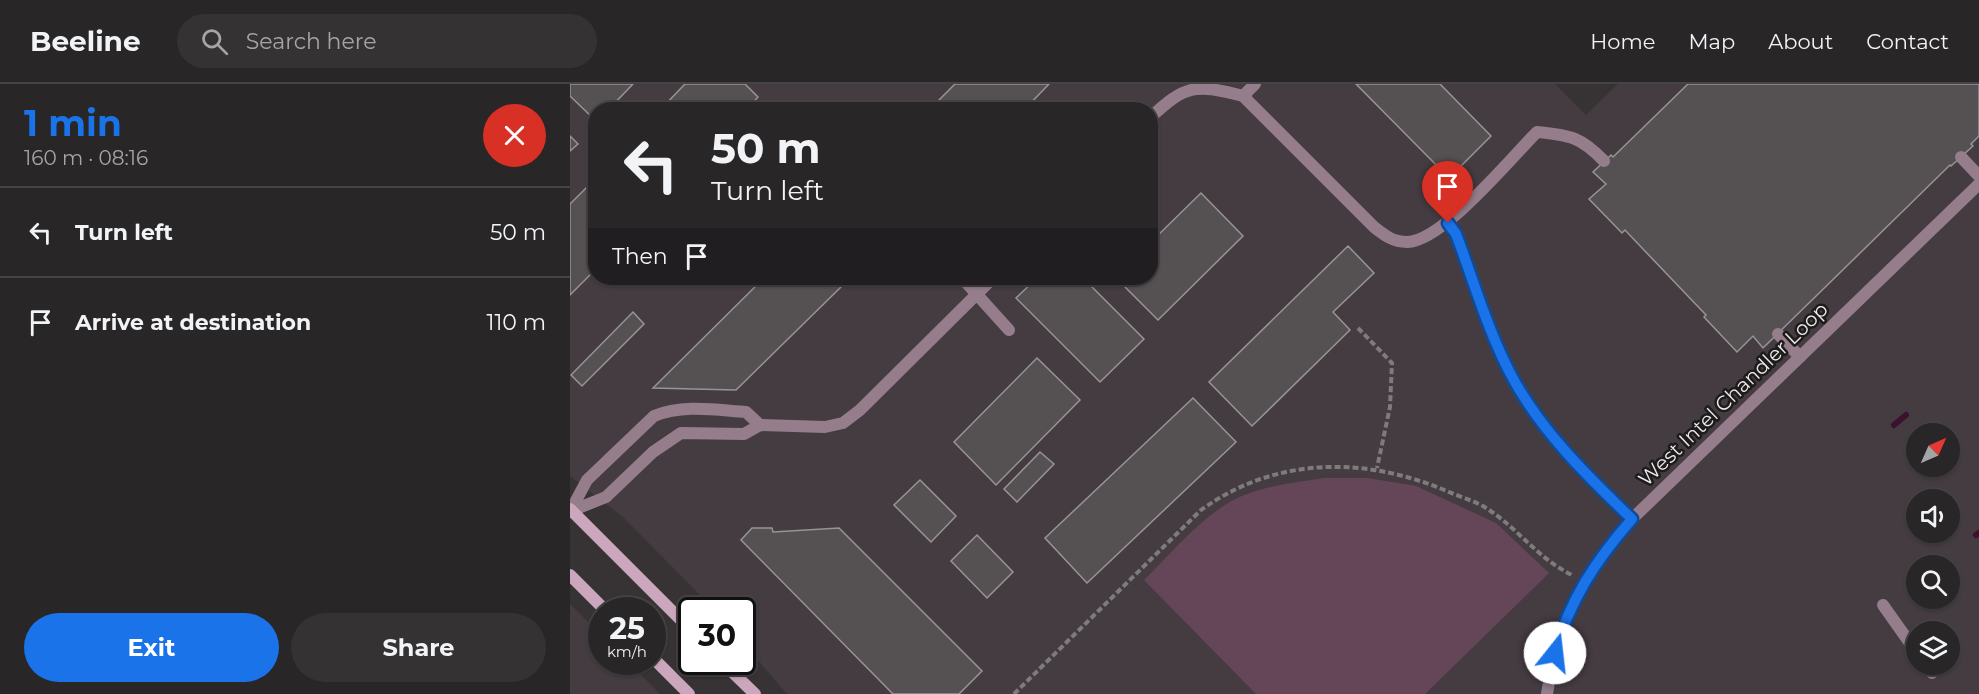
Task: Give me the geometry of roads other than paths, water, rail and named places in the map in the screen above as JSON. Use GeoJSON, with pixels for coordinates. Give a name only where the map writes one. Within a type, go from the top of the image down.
{"type":"FeatureCollection","features":[{"type":"Feature","properties":{"kind":"main road"},"geometry":{"type":"LineString","coordinates":[[570,511],[678,617]]}},
{"type":"Feature","properties":{"kind":"main road"},"geometry":{"type":"LineString","coordinates":[[570,575],[593,597]]}},
{"type":"Feature","properties":{"kind":"main road"},"geometry":{"type":"LineString","coordinates":[[666,671],[689,694]]}},
{"type":"Feature","properties":{"kind":"main road"},"geometry":{"type":"LineString","coordinates":[[735,675],[755,694]]}},
{"type":"Feature","properties":{"kind":"street"},"geometry":{"type":"LineString","coordinates":[[1243,96],[1255,84]]}},
{"type":"Feature","properties":{"kind":"street"},"geometry":{"type":"LineString","coordinates":[[1158,110],[1189,86],[1215,85],[1243,96],[1374,227],[1391,240],[1408,242],[1428,236],[1448,223],[1537,132],[1564,134],[1585,142],[1604,161]]}},
{"type":"Feature","properties":{"kind":"street"},"geometry":{"type":"LineString","coordinates":[[1961,157],[1979,176]]}},
{"type":"Feature","properties":{"kind":"street","name":"West Intel Chandler Loop"},"geometry":{"type":"LineString","coordinates":[[1546,694],[1563,626],[1584,581],[1607,547],[1632,519],[1979,184]]}},
{"type":"Feature","properties":{"kind":"street"},"geometry":{"type":"LineString","coordinates":[[1448,223],[1456,234],[1494,336],[1521,392],[1559,445],[1632,519]]}},
{"type":"Feature","properties":{"kind":"street"},"geometry":{"type":"LineString","coordinates":[[968,285],[1009,330]]}},
{"type":"Feature","properties":{"kind":"street"},"geometry":{"type":"LineString","coordinates":[[570,511],[606,497],[653,452],[681,433],[744,434],[760,425],[825,427],[843,423],[860,410],[986,285]]}},
{"type":"Feature","properties":{"kind":"street"},"geometry":{"type":"LineString","coordinates":[[1778,334],[1800,357]]}},
{"type":"Feature","properties":{"kind":"street"},"geometry":{"type":"LineString","coordinates":[[570,511],[587,480],[654,416],[667,411],[689,409],[746,412],[760,425]]}},
{"type":"Feature","properties":{"kind":"street"},"geometry":{"type":"LineString","coordinates":[[1883,605],[1906,637]]}},
{"type":"Feature","properties":{"kind":"waterway"},"geometry":{"type":"LineString","coordinates":[[1894,425],[1906,415]]}}]}
